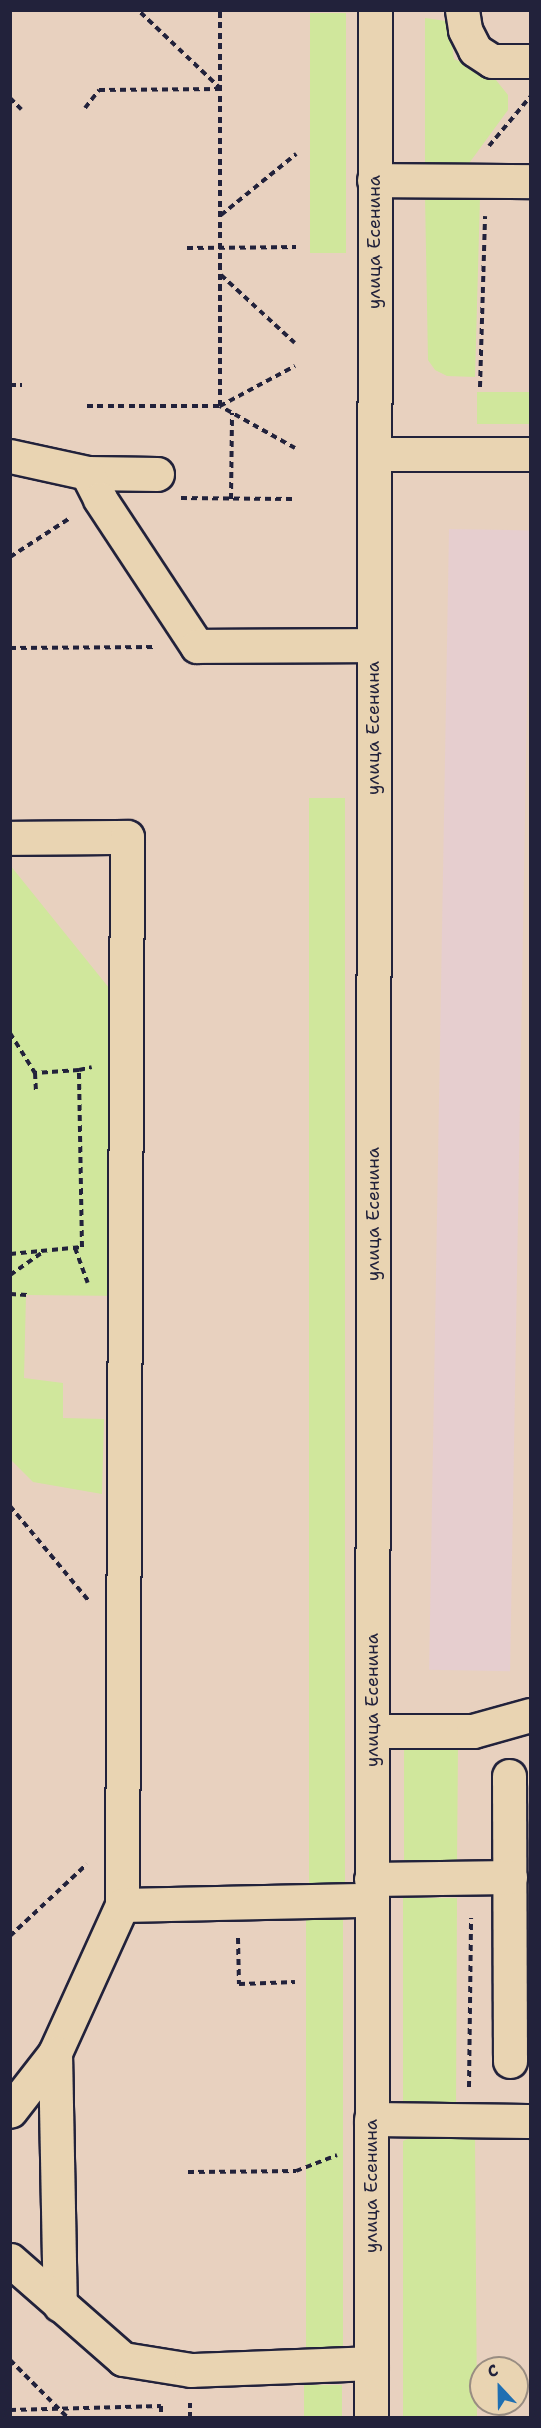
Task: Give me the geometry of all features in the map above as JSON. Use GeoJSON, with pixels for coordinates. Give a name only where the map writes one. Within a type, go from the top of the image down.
{"type":"FeatureCollection","features":[{"type":"Feature","properties":{"kind":"street","name":"улица Есенина"},"geometry":{"type":"LineString","coordinates":[[371,2418],[375,10]]}},
{"type":"Feature","properties":{"kind":"street"},"geometry":{"type":"LineString","coordinates":[[462,10],[465,30],[475,50],[492,61],[531,61]]}},
{"type":"Feature","properties":{"kind":"street"},"geometry":{"type":"LineString","coordinates":[[374,180],[531,181]]}},
{"type":"Feature","properties":{"kind":"street"},"geometry":{"type":"LineString","coordinates":[[374,454],[531,454]]}},
{"type":"Feature","properties":{"kind":"street"},"geometry":{"type":"LineString","coordinates":[[10,456],[93,486],[157,474]]}},
{"type":"Feature","properties":{"kind":"street"},"geometry":{"type":"LineString","coordinates":[[93,486],[198,646],[373,645]]}},
{"type":"Feature","properties":{"kind":"street"},"geometry":{"type":"LineString","coordinates":[[10,838],[127,837],[122,1905],[55,2053],[10,2110]]}},
{"type":"Feature","properties":{"kind":"street"},"geometry":{"type":"LineString","coordinates":[[372,1731],[473,1731],[531,1715]]}},
{"type":"Feature","properties":{"kind":"street"},"geometry":{"type":"LineString","coordinates":[[510,1776],[510,1877],[520,1971],[510,2061]]}},
{"type":"Feature","properties":{"kind":"street"},"geometry":{"type":"LineString","coordinates":[[122,1905],[237,1901],[371,1890],[472,1877],[510,1877]]}},
{"type":"Feature","properties":{"kind":"street"},"geometry":{"type":"LineString","coordinates":[[55,2053],[60,2306]]}},
{"type":"Feature","properties":{"kind":"street"},"geometry":{"type":"LineString","coordinates":[[371,2119],[531,2121]]}},
{"type":"Feature","properties":{"kind":"street"},"geometry":{"type":"LineString","coordinates":[[10,2260],[123,2359],[191,2370],[371,2363]]}},
{"type":"Feature","properties":{"kind":"path"},"geometry":{"type":"LineString","coordinates":[[138,10],[221,89]]}},
{"type":"Feature","properties":{"kind":"path"},"geometry":{"type":"LineString","coordinates":[[220,10],[220,406]]}},
{"type":"Feature","properties":{"kind":"path"},"geometry":{"type":"LineString","coordinates":[[85,108],[99,90],[221,89]]}},
{"type":"Feature","properties":{"kind":"path"},"geometry":{"type":"LineString","coordinates":[[480,387],[487,149],[504,123],[531,96]]}},
{"type":"Feature","properties":{"kind":"path"},"geometry":{"type":"LineString","coordinates":[[10,98],[21,109]]}},
{"type":"Feature","properties":{"kind":"path"},"geometry":{"type":"LineString","coordinates":[[220,215],[296,154]]}},
{"type":"Feature","properties":{"kind":"path"},"geometry":{"type":"LineString","coordinates":[[187,248],[296,247]]}},
{"type":"Feature","properties":{"kind":"path"},"geometry":{"type":"LineString","coordinates":[[220,274],[295,343]]}},
{"type":"Feature","properties":{"kind":"path"},"geometry":{"type":"LineString","coordinates":[[87,406],[220,406],[295,366]]}},
{"type":"Feature","properties":{"kind":"path"},"geometry":{"type":"LineString","coordinates":[[10,385],[22,385]]}},
{"type":"Feature","properties":{"kind":"path"},"geometry":{"type":"LineString","coordinates":[[220,406],[295,448]]}},
{"type":"Feature","properties":{"kind":"path"},"geometry":{"type":"LineString","coordinates":[[231,499],[232,413]]}},
{"type":"Feature","properties":{"kind":"path"},"geometry":{"type":"LineString","coordinates":[[157,474],[166,498],[294,499]]}},
{"type":"Feature","properties":{"kind":"path"},"geometry":{"type":"LineString","coordinates":[[10,557],[93,486]]}},
{"type":"Feature","properties":{"kind":"path"},"geometry":{"type":"LineString","coordinates":[[10,648],[198,646]]}},
{"type":"Feature","properties":{"kind":"path"},"geometry":{"type":"LineString","coordinates":[[10,1033],[35,1073],[36,1093]]}},
{"type":"Feature","properties":{"kind":"path"},"geometry":{"type":"LineString","coordinates":[[10,1254],[82,1247],[78,1070],[35,1073]]}},
{"type":"Feature","properties":{"kind":"path"},"geometry":{"type":"LineString","coordinates":[[75,1248],[89,1286]]}},
{"type":"Feature","properties":{"kind":"path"},"geometry":{"type":"LineString","coordinates":[[10,1275],[43,1252]]}},
{"type":"Feature","properties":{"kind":"path"},"geometry":{"type":"LineString","coordinates":[[10,1294],[27,1295]]}},
{"type":"Feature","properties":{"kind":"path"},"geometry":{"type":"LineString","coordinates":[[10,1506],[93,1606]]}},
{"type":"Feature","properties":{"kind":"path"},"geometry":{"type":"LineString","coordinates":[[10,1936],[123,1831]]}},
{"type":"Feature","properties":{"kind":"path"},"geometry":{"type":"LineString","coordinates":[[469,2121],[472,1877]]}},
{"type":"Feature","properties":{"kind":"path"},"geometry":{"type":"LineString","coordinates":[[237,1901],[239,1984],[295,1982]]}},
{"type":"Feature","properties":{"kind":"path"},"geometry":{"type":"LineString","coordinates":[[188,2172],[296,2171]]}},
{"type":"Feature","properties":{"kind":"path"},"geometry":{"type":"LineString","coordinates":[[10,2360],[68,2418]]}},
{"type":"Feature","properties":{"kind":"path"},"geometry":{"type":"LineString","coordinates":[[10,2410],[161,2406]]}},
{"type":"Feature","properties":{"kind":"path"},"geometry":{"type":"LineString","coordinates":[[60,2409],[61,2418]]}},
{"type":"Feature","properties":{"kind":"shaded area"},"geometry":{"type":"Polygon","coordinates":[[[449,529],[530,530],[510,1671],[429,1670],[449,529]]]}},
{"type":"Feature","properties":{"kind":"green space"},"geometry":{"type":"Polygon","coordinates":[[[310,13],[346,13],[346,253],[310,253],[310,13]]]}},
{"type":"Feature","properties":{"kind":"green space"},"geometry":{"type":"Polygon","coordinates":[[[425,18],[446,21],[450,27],[454,59],[492,75],[508,95],[508,110],[467,166],[425,166],[425,18]]]}},
{"type":"Feature","properties":{"kind":"green space"},"geometry":{"type":"Polygon","coordinates":[[[425,196],[480,197],[475,377],[447,376],[435,370],[428,360],[425,196]]]}},
{"type":"Feature","properties":{"kind":"green space"},"geometry":{"type":"Polygon","coordinates":[[[477,392],[530,392],[530,424],[477,424],[477,392]]]}},
{"type":"Feature","properties":{"kind":"green space"},"geometry":{"type":"Polygon","coordinates":[[[309,798],[345,798],[345,1884],[309,1884],[309,798]]]}},
{"type":"Feature","properties":{"kind":"green space"},"geometry":{"type":"Polygon","coordinates":[[[10,865],[126,1009],[127,1296],[26,1295],[24,1378],[63,1383],[63,1418],[104,1419],[102,1494],[33,1482],[11,1460],[10,865]]]}},
{"type":"Feature","properties":{"kind":"green space"},"geometry":{"type":"Polygon","coordinates":[[[418,1744],[458,1744],[457,1864],[404,1864],[404,1750],[418,1744]]]}},
{"type":"Feature","properties":{"kind":"green space"},"geometry":{"type":"Polygon","coordinates":[[[403,1898],[457,1898],[456,2108],[417,2107],[403,2101],[403,1898]]]}},
{"type":"Feature","properties":{"kind":"green space"},"geometry":{"type":"Polygon","coordinates":[[[306,1919],[343,1919],[343,2351],[306,2351],[306,1919]]]}},
{"type":"Feature","properties":{"kind":"green space"},"geometry":{"type":"Polygon","coordinates":[[[418,2134],[475,2136],[477,2356],[469,2356],[469,2416],[477,2417],[403,2418],[403,2141],[418,2134]]]}},
{"type":"Feature","properties":{"kind":"green space"},"geometry":{"type":"Polygon","coordinates":[[[304,2385],[342,2385],[342,2417],[304,2417],[304,2385]]]}}]}
